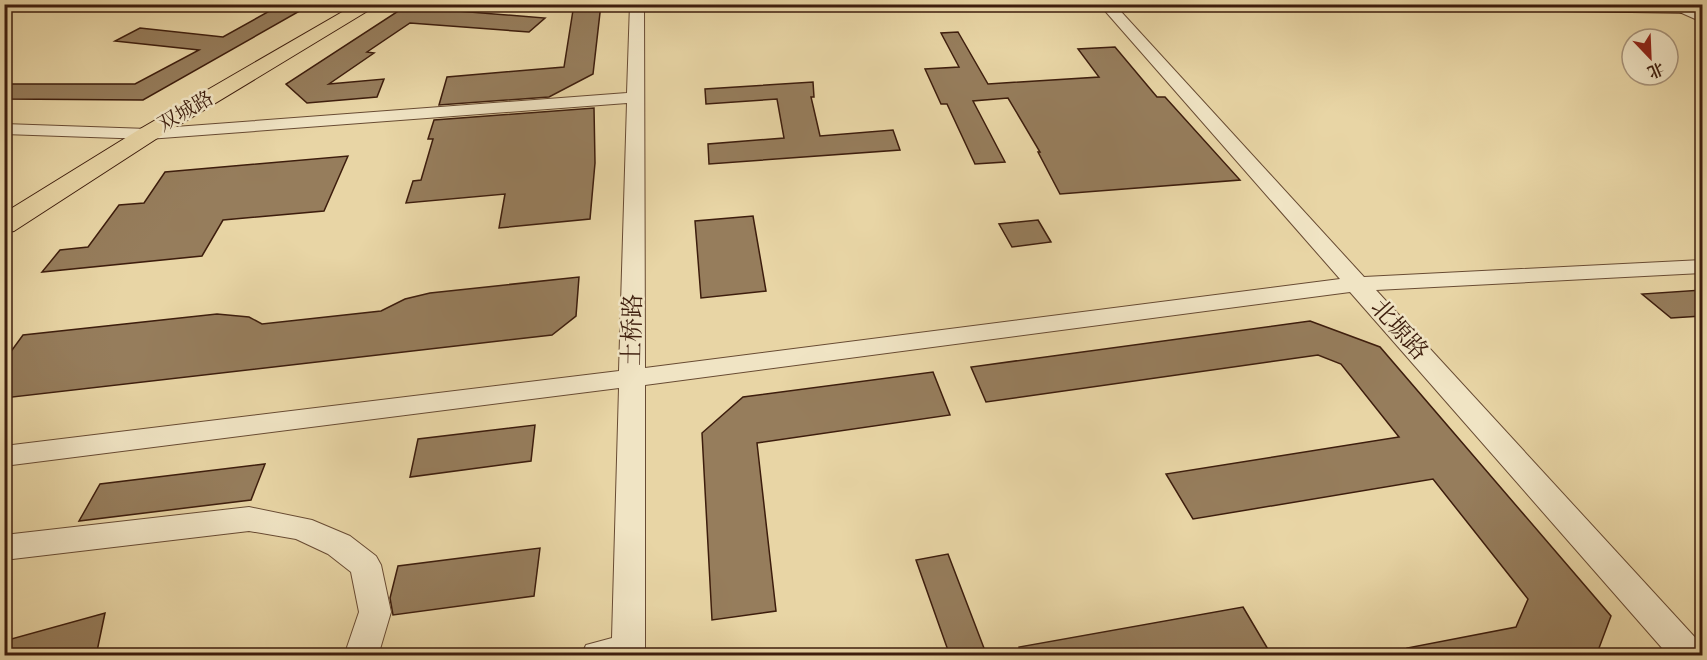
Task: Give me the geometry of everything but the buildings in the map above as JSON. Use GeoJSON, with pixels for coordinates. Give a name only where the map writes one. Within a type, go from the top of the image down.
{"type":"FeatureCollection","features":[{"type":"Feature","properties":{"kind":"main road","name":"双城路"},"geometry":{"type":"LineString","coordinates":[[4,225],[148,134],[370,4]]}},
{"type":"Feature","properties":{"kind":"main road"},"geometry":{"type":"LineString","coordinates":[[1498,4],[1702,7]]}},
{"type":"Feature","properties":{"kind":"street","name":"土桥路"},"geometry":{"type":"LineString","coordinates":[[618,654],[632,378],[637,4]]}},
{"type":"Feature","properties":{"kind":"street","name":"北塬路"},"geometry":{"type":"LineString","coordinates":[[1106,4],[1691,656]]}},
{"type":"Feature","properties":{"kind":"street"},"geometry":{"type":"LineString","coordinates":[[1680,7],[1702,18]]}},
{"type":"Feature","properties":{"kind":"street"},"geometry":{"type":"LineString","coordinates":[[4,129],[148,134],[636,97]]}},
{"type":"Feature","properties":{"kind":"street"},"geometry":{"type":"LineString","coordinates":[[4,456],[632,378],[1357,284],[1702,266]]}},
{"type":"Feature","properties":{"kind":"street"},"geometry":{"type":"LineString","coordinates":[[4,548],[249,519],[301,528],[339,545],[365,565],[375,612],[361,656]]}}]}
